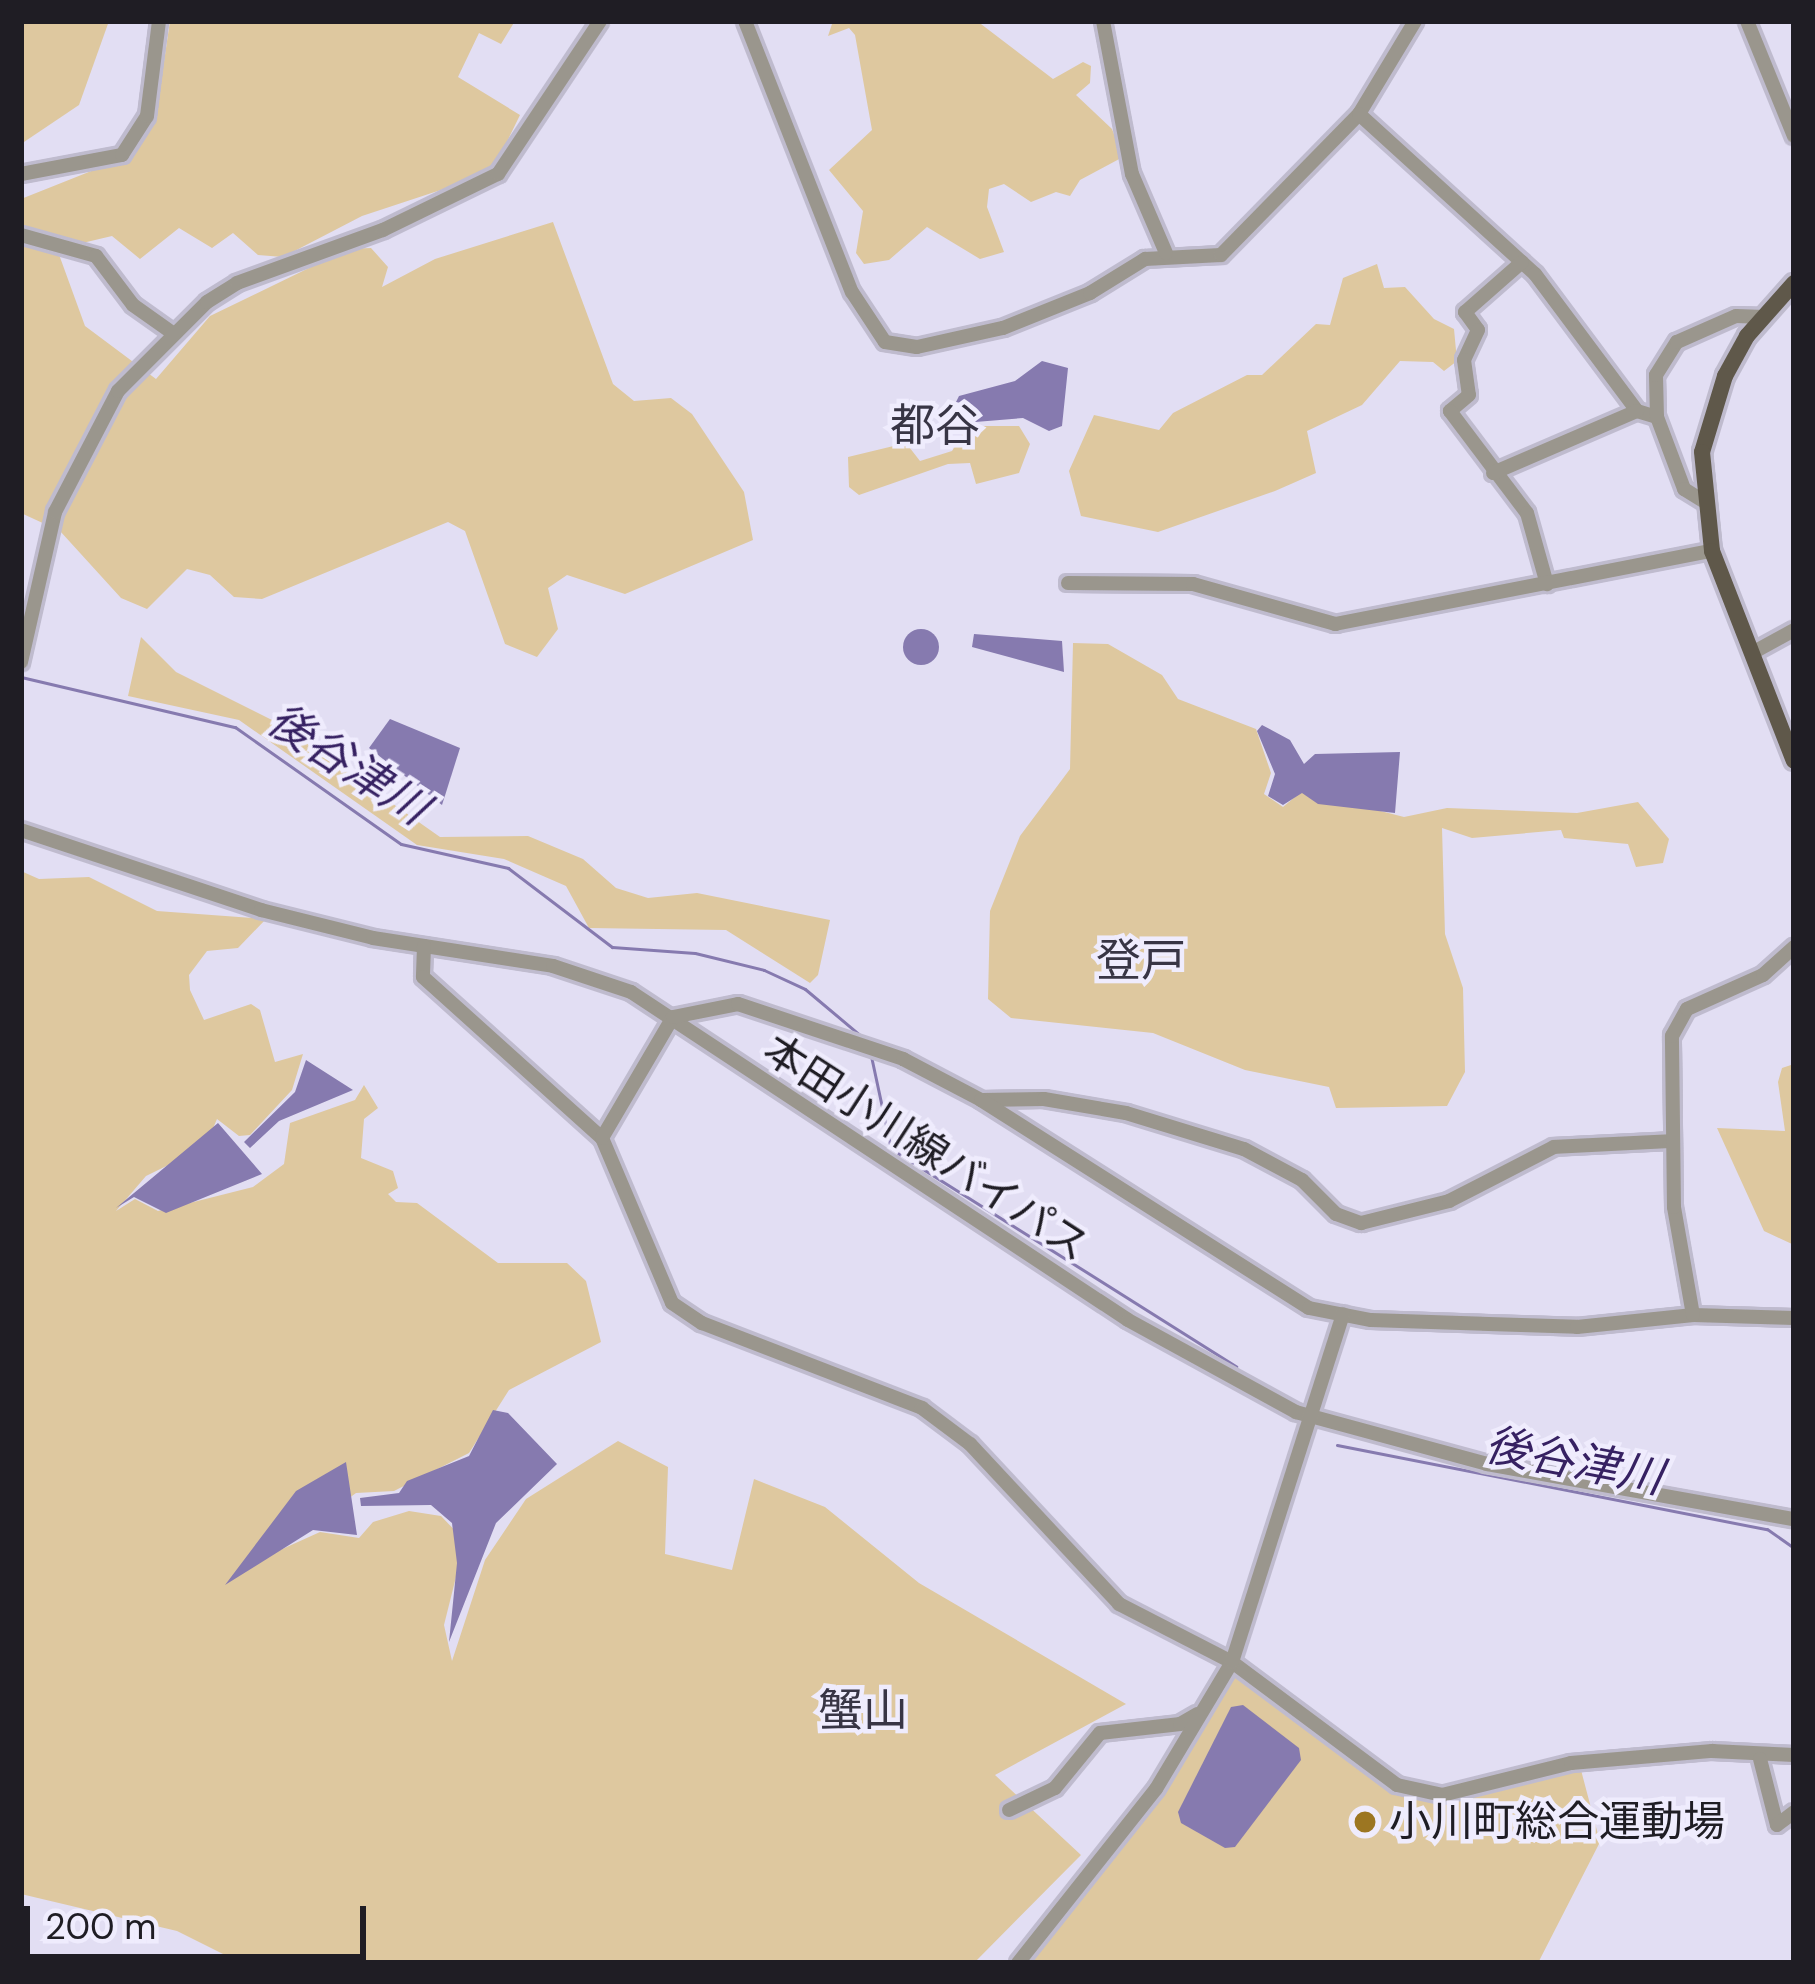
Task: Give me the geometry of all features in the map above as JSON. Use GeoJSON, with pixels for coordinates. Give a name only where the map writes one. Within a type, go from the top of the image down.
{"type":"FeatureCollection","features":[{"type":"Feature","properties":{"kind":"main road"},"geometry":{"type":"LineString","coordinates":[[1794,284],[1764,317],[1719,392],[1702,452],[1703,501],[1712,550],[1794,761]]}},
{"type":"Feature","properties":{"kind":"street"},"geometry":{"type":"LineString","coordinates":[[21,174],[122,155],[147,116],[160,21]]}},
{"type":"Feature","properties":{"kind":"street"},"geometry":{"type":"LineString","coordinates":[[21,662],[56,512],[118,391],[174,334],[237,284],[383,230],[498,174],[600,21]]}},
{"type":"Feature","properties":{"kind":"street"},"geometry":{"type":"LineString","coordinates":[[745,21],[825,232],[885,342],[934,345],[1003,328],[1166,254],[1195,261],[1221,255],[1359,114],[1415,21]]}},
{"type":"Feature","properties":{"kind":"street"},"geometry":{"type":"LineString","coordinates":[[1103,21],[1132,174],[1166,254]]}},
{"type":"Feature","properties":{"kind":"street"},"geometry":{"type":"LineString","coordinates":[[1747,21],[1794,136]]}},
{"type":"Feature","properties":{"kind":"street"},"geometry":{"type":"LineString","coordinates":[[1359,114],[1522,262],[1637,412]]}},
{"type":"Feature","properties":{"kind":"street"},"geometry":{"type":"LineString","coordinates":[[21,235],[96,256],[133,305],[174,334]]}},
{"type":"Feature","properties":{"kind":"street"},"geometry":{"type":"LineString","coordinates":[[1522,262],[1466,312],[1478,330],[1464,360],[1469,395],[1450,411],[1527,513],[1547,584]]}},
{"type":"Feature","properties":{"kind":"street"},"geometry":{"type":"LineString","coordinates":[[1703,501],[1684,489],[1657,417],[1656,375],[1677,342],[1736,316],[1764,317]]}},
{"type":"Feature","properties":{"kind":"street"},"geometry":{"type":"LineString","coordinates":[[1493,472],[1637,412],[1657,417]]}},
{"type":"Feature","properties":{"kind":"street"},"geometry":{"type":"LineString","coordinates":[[1068,583],[1193,584],[1335,624],[1712,550]]}},
{"type":"Feature","properties":{"kind":"street"},"geometry":{"type":"LineString","coordinates":[[1752,653],[1794,630]]}},
{"type":"Feature","properties":{"kind":"street","name":"本田小川線バイパス"},"geometry":{"type":"LineString","coordinates":[[21,830],[261,910],[424,946],[553,966],[631,992],[1128,1320],[1311,1418],[1487,1464],[1794,1519]]}},
{"type":"Feature","properties":{"kind":"street"},"geometry":{"type":"LineString","coordinates":[[424,946],[423,976],[602,1138],[672,1303],[702,1323],[922,1408],[970,1444],[1119,1604],[1232,1662],[1378,1773],[1422,1793],[1463,1793],[1571,1763],[1712,1751],[1760,1759],[1794,1755]]}},
{"type":"Feature","properties":{"kind":"street"},"geometry":{"type":"LineString","coordinates":[[1693,1315],[1674,1207],[1677,1020],[1698,1001],[1763,975],[1794,947]]}},
{"type":"Feature","properties":{"kind":"street"},"geometry":{"type":"LineString","coordinates":[[602,1138],[673,1017],[738,1004],[903,1059],[981,1100],[1266,1276],[1291,1299],[1343,1314],[1577,1327],[1693,1315],[1794,1318]]}},
{"type":"Feature","properties":{"kind":"street"},"geometry":{"type":"LineString","coordinates":[[981,1100],[1106,1110],[1244,1149],[1361,1223],[1449,1201],[1554,1147],[1673,1142]]}},
{"type":"Feature","properties":{"kind":"street"},"geometry":{"type":"LineString","coordinates":[[1018,1963],[1156,1789],[1232,1662],[1343,1314]]}},
{"type":"Feature","properties":{"kind":"street"},"geometry":{"type":"LineString","coordinates":[[1009,1810],[1055,1788],[1100,1733],[1180,1724],[1197,1714]]}},
{"type":"Feature","properties":{"kind":"street"},"geometry":{"type":"LineString","coordinates":[[1760,1759],[1777,1825],[1794,1812]]}},
{"type":"Feature","properties":{"kind":"shaded area"},"geometry":{"type":"Polygon","coordinates":[[[21,21],[109,21],[79,105],[21,144],[21,21]]]}},
{"type":"Feature","properties":{"kind":"shaded area"},"geometry":{"type":"Polygon","coordinates":[[[170,21],[515,21],[501,44],[479,33],[458,77],[520,115],[497,162],[468,181],[362,216],[283,257],[258,255],[233,233],[212,248],[179,228],[140,259],[112,236],[57,249],[85,326],[156,379],[210,316],[348,249],[371,248],[388,267],[382,287],[435,259],[553,222],[613,384],[634,401],[671,398],[692,414],[744,492],[753,540],[625,594],[567,575],[548,588],[558,629],[537,657],[505,644],[465,531],[448,522],[262,599],[234,597],[210,575],[187,569],[147,609],[121,598],[60,531],[21,513],[21,199],[134,154],[155,123],[170,21]]]}},
{"type":"Feature","properties":{"kind":"shaded area"},"geometry":{"type":"Polygon","coordinates":[[[833,21],[977,21],[1053,79],[1083,62],[1091,66],[1090,83],[1076,95],[1112,129],[1123,157],[1080,180],[1070,196],[1056,192],[1031,202],[1004,184],[989,189],[987,207],[1004,252],[980,259],[927,227],[889,260],[864,264],[856,253],[863,211],[829,170],[872,130],[855,35],[849,28],[828,36],[833,21]]]}},
{"type":"Feature","properties":{"kind":"shaded area"},"geometry":{"type":"Polygon","coordinates":[[[1377,264],[1384,288],[1405,287],[1434,319],[1454,329],[1457,361],[1444,371],[1433,362],[1400,361],[1362,405],[1307,431],[1316,473],[1275,491],[1158,532],[1081,516],[1069,471],[1094,415],[1159,430],[1173,413],[1247,375],[1262,375],[1316,324],[1330,325],[1343,278],[1377,264]]]}},
{"type":"Feature","properties":{"kind":"shaded area"},"geometry":{"type":"Polygon","coordinates":[[[1042,361],[1068,368],[1062,426],[1049,431],[1023,418],[963,423],[950,414],[959,396],[1015,381],[1042,361]]]}},
{"type":"Feature","properties":{"kind":"shaded area"},"geometry":{"type":"Polygon","coordinates":[[[968,426],[1019,426],[1030,444],[1019,473],[976,484],[970,463],[948,464],[859,495],[849,487],[848,457],[906,443],[920,461],[952,451],[968,426]]]}},
{"type":"Feature","properties":{"kind":"shaded area"},"geometry":{"type":"Polygon","coordinates":[[[921,629],[933,635],[939,647],[933,659],[921,665],[909,659],[903,647],[909,635],[921,629]]]}},
{"type":"Feature","properties":{"kind":"shaded area"},"geometry":{"type":"Polygon","coordinates":[[[974,634],[1062,641],[1064,672],[972,647],[974,634]]]}},
{"type":"Feature","properties":{"kind":"shaded area"},"geometry":{"type":"Polygon","coordinates":[[[141,637],[176,672],[278,723],[440,837],[528,836],[583,859],[616,888],[648,898],[697,893],[830,920],[818,975],[810,983],[726,930],[589,928],[566,886],[504,859],[417,845],[239,720],[128,696],[141,637]]]}},
{"type":"Feature","properties":{"kind":"shaded area"},"geometry":{"type":"Polygon","coordinates":[[[1073,643],[1108,644],[1162,675],[1178,699],[1256,729],[1271,773],[1264,794],[1283,807],[1302,791],[1404,817],[1447,808],[1577,813],[1638,802],[1669,839],[1663,863],[1636,867],[1628,844],[1564,838],[1561,830],[1472,838],[1442,828],[1445,934],[1463,988],[1465,1072],[1447,1106],[1336,1108],[1329,1087],[1245,1070],[1153,1033],[1011,1018],[988,999],[990,911],[1020,836],[1070,769],[1073,643]]]}},
{"type":"Feature","properties":{"kind":"shaded area"},"geometry":{"type":"Polygon","coordinates":[[[390,719],[460,748],[442,805],[369,748],[390,719]]]}},
{"type":"Feature","properties":{"kind":"shaded area"},"geometry":{"type":"Polygon","coordinates":[[[1262,725],[1290,740],[1304,764],[1315,754],[1400,752],[1395,813],[1318,804],[1302,793],[1283,805],[1268,796],[1275,774],[1257,731],[1262,725]]]}},
{"type":"Feature","properties":{"kind":"shaded area"},"geometry":{"type":"Polygon","coordinates":[[[21,871],[39,879],[89,877],[157,911],[266,919],[238,948],[207,951],[189,975],[190,990],[204,1020],[251,1004],[260,1010],[275,1062],[303,1054],[292,1090],[250,1135],[239,1136],[217,1119],[205,1147],[146,1176],[116,1211],[135,1199],[158,1211],[253,1187],[284,1164],[290,1123],[355,1100],[364,1085],[378,1108],[364,1119],[361,1158],[393,1171],[398,1188],[388,1194],[396,1202],[417,1203],[498,1263],[567,1263],[586,1281],[601,1342],[509,1390],[469,1453],[394,1491],[356,1493],[278,1551],[320,1532],[359,1538],[373,1522],[409,1511],[441,1516],[465,1541],[444,1625],[452,1661],[485,1560],[526,1499],[618,1441],[668,1467],[665,1554],[732,1570],[754,1479],[825,1507],[919,1583],[1126,1704],[995,1775],[1081,1855],[974,1963],[241,1963],[177,1931],[21,1894],[21,871]]]}},
{"type":"Feature","properties":{"kind":"shaded area"},"geometry":{"type":"Polygon","coordinates":[[[306,1060],[353,1090],[279,1121],[250,1148],[244,1142],[295,1092],[306,1060]]]}},
{"type":"Feature","properties":{"kind":"shaded area"},"geometry":{"type":"Polygon","coordinates":[[[1794,1064],[1792,1244],[1764,1231],[1717,1128],[1785,1131],[1778,1082],[1782,1068],[1794,1064]]]}},
{"type":"Feature","properties":{"kind":"shaded area"},"geometry":{"type":"Polygon","coordinates":[[[218,1123],[262,1174],[166,1213],[134,1197],[116,1208],[218,1123]]]}},
{"type":"Feature","properties":{"kind":"shaded area"},"geometry":{"type":"Polygon","coordinates":[[[493,1410],[508,1413],[557,1464],[496,1523],[449,1642],[457,1563],[452,1523],[431,1505],[361,1506],[360,1498],[399,1493],[407,1481],[469,1456],[493,1410]]]}},
{"type":"Feature","properties":{"kind":"shaded area"},"geometry":{"type":"Polygon","coordinates":[[[346,1462],[357,1535],[313,1530],[225,1585],[296,1491],[346,1462]]]}},
{"type":"Feature","properties":{"kind":"shaded area","name":"小川町総合運動場"},"geometry":{"type":"Polygon","coordinates":[[[1235,1670],[1405,1796],[1447,1802],[1581,1770],[1600,1842],[1538,1963],[1022,1963],[1235,1670]]]}},
{"type":"Feature","properties":{"kind":"shaded area"},"geometry":{"type":"Polygon","coordinates":[[[1243,1705],[1299,1748],[1301,1760],[1235,1847],[1225,1848],[1181,1823],[1178,1812],[1231,1707],[1243,1705]]]}},
{"type":"Feature","properties":{"kind":"waterway","name":"後谷津川"},"geometry":{"type":"LineString","coordinates":[[21,677],[235,727],[401,844],[508,868],[612,947],[695,953],[764,970],[805,989],[867,1041]]}},
{"type":"Feature","properties":{"kind":"waterway","name":"後谷津川"},"geometry":{"type":"LineString","coordinates":[[871,1056],[891,1149],[1236,1366]]}},
{"type":"Feature","properties":{"kind":"waterway","name":"後谷津川"},"geometry":{"type":"LineString","coordinates":[[1337,1445],[1767,1529],[1794,1548]]}},
{"type":"Feature","properties":{"kind":"place","name":"小川町総合運動場"},"geometry":{"type":"Point","coordinates":[1365,1822]}},
{"type":"Feature","properties":{"kind":"district","name":"都谷"},"geometry":{"type":"Point","coordinates":[935,426]}},
{"type":"Feature","properties":{"kind":"district","name":"登戸"},"geometry":{"type":"Point","coordinates":[1141,961]}},
{"type":"Feature","properties":{"kind":"district","name":"蟹山"},"geometry":{"type":"Point","coordinates":[863,1711]}}]}
